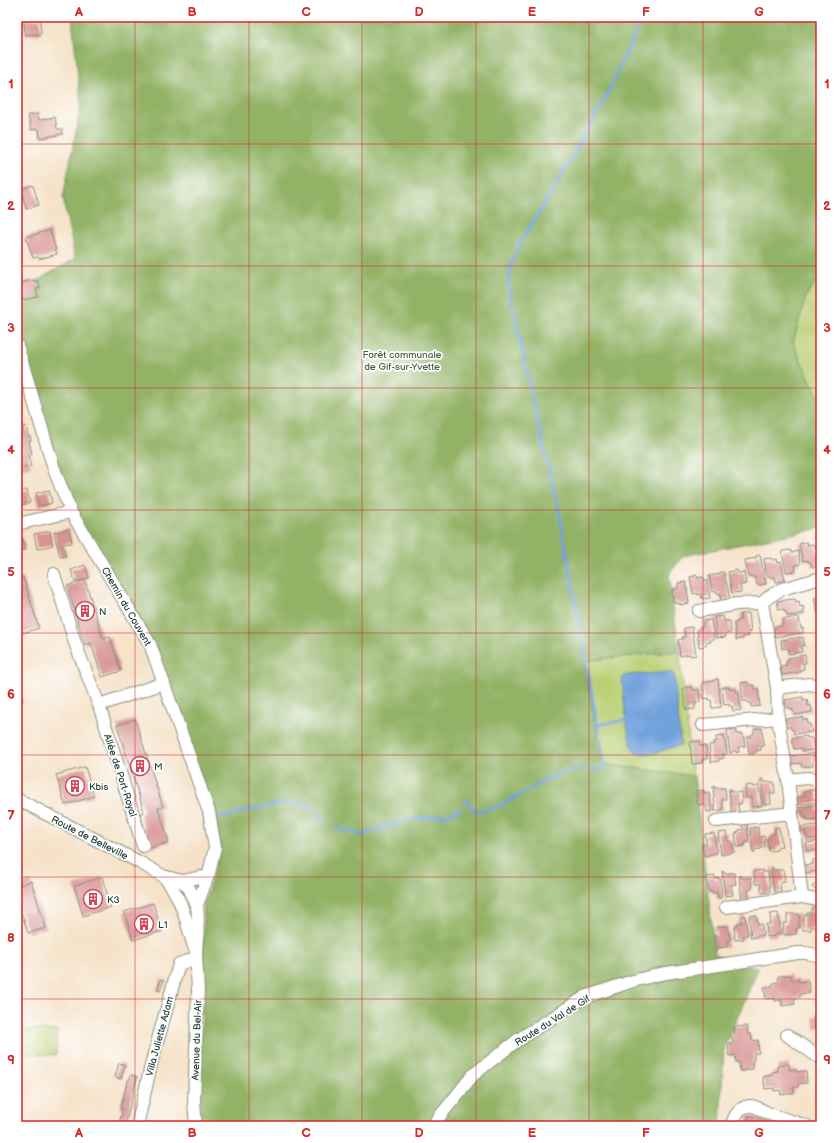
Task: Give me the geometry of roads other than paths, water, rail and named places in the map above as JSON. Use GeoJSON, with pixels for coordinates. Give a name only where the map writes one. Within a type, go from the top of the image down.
{"type":"FeatureCollection","features":[{"type":"Feature","properties":{"kind":"street","name":"Chemin du Couvent"},"geometry":{"type":"LineString","coordinates":[[17,345],[54,469],[71,512],[150,644],[209,812],[215,847],[205,875],[197,905]]}},
{"type":"Feature","properties":{"kind":"street"},"geometry":{"type":"LineString","coordinates":[[17,524],[71,512]]}},
{"type":"Feature","properties":{"kind":"street","name":"Allée de Port-Royal"},"geometry":{"type":"LineString","coordinates":[[54,574],[75,643],[99,705],[143,846]]}},
{"type":"Feature","properties":{"kind":"street"},"geometry":{"type":"LineString","coordinates":[[699,611],[737,604],[762,603],[782,589],[821,578]]}},
{"type":"Feature","properties":{"kind":"street"},"geometry":{"type":"LineString","coordinates":[[762,603],[777,688],[778,718],[788,780],[802,897]]}},
{"type":"Feature","properties":{"kind":"street"},"geometry":{"type":"LineString","coordinates":[[99,705],[164,684]]}},
{"type":"Feature","properties":{"kind":"street"},"geometry":{"type":"LineString","coordinates":[[777,688],[809,684],[821,686]]}},
{"type":"Feature","properties":{"kind":"street"},"geometry":{"type":"LineString","coordinates":[[703,724],[778,718]]}},
{"type":"Feature","properties":{"kind":"street"},"geometry":{"type":"LineString","coordinates":[[788,780],[807,778],[821,780]]}},
{"type":"Feature","properties":{"kind":"street","name":"Route de Belleville"},"geometry":{"type":"LineString","coordinates":[[17,799],[163,876],[185,885]]}},
{"type":"Feature","properties":{"kind":"street"},"geometry":{"type":"LineString","coordinates":[[716,822],[792,813]]}},
{"type":"Feature","properties":{"kind":"street"},"geometry":{"type":"LineString","coordinates":[[179,898],[185,885],[205,875]]}},
{"type":"Feature","properties":{"kind":"street","name":"Route de Belleville"},"geometry":{"type":"LineString","coordinates":[[163,876],[173,887],[179,898],[196,956]]}},
{"type":"Feature","properties":{"kind":"street"},"geometry":{"type":"LineString","coordinates":[[185,885],[197,905],[198,918],[196,956]]}},
{"type":"Feature","properties":{"kind":"street"},"geometry":{"type":"LineString","coordinates":[[726,907],[802,897],[821,901]]}},
{"type":"Feature","properties":{"kind":"street"},"geometry":{"type":"LineString","coordinates":[[187,924],[192,924],[198,918]]}},
{"type":"Feature","properties":{"kind":"street","name":"Route du Val de Gif"},"geometry":{"type":"LineString","coordinates":[[432,1126],[473,1075],[519,1039],[585,997],[633,980],[660,974],[798,953],[821,956]]}},
{"type":"Feature","properties":{"kind":"street","name":"Villa Juliette Adam"},"geometry":{"type":"LineString","coordinates":[[137,1126],[152,1061],[179,964],[196,956]]}},
{"type":"Feature","properties":{"kind":"street","name":"Avenue du Bel-Air"},"geometry":{"type":"LineString","coordinates":[[196,956],[198,991],[194,1102],[196,1126]]}},
{"type":"Feature","properties":{"kind":"street"},"geometry":{"type":"LineString","coordinates":[[787,1035],[817,1056],[821,1057]]}},
{"type":"Feature","properties":{"kind":"street"},"geometry":{"type":"LineString","coordinates":[[732,1126],[736,1114],[742,1108],[749,1106],[758,1107],[764,1112],[807,1126]]}},
{"type":"Feature","properties":{"kind":"water"},"geometry":{"type":"Polygon","coordinates":[[[672,672],[674,674],[681,745],[650,754],[636,753],[630,739],[628,729],[622,679],[624,676],[628,675],[672,672]]]}},
{"type":"Feature","properties":{"kind":"waterway"},"geometry":{"type":"LineString","coordinates":[[599,733],[560,516],[508,285],[511,266],[520,243],[554,189],[605,99],[643,17]]}},
{"type":"Feature","properties":{"kind":"waterway"},"geometry":{"type":"LineString","coordinates":[[597,725],[631,719]]}},
{"type":"Feature","properties":{"kind":"waterway"},"geometry":{"type":"LineString","coordinates":[[590,769],[605,769],[600,738]]}},
{"type":"Feature","properties":{"kind":"waterway"},"geometry":{"type":"LineString","coordinates":[[466,800],[475,811],[491,809],[547,780],[571,771],[583,769]]}},
{"type":"Feature","properties":{"kind":"waterway"},"geometry":{"type":"LineString","coordinates":[[217,817],[228,817],[244,811],[291,802],[313,807],[325,822]]}},
{"type":"Feature","properties":{"kind":"waterway"},"geometry":{"type":"LineString","coordinates":[[336,828],[362,835],[406,820],[448,815],[460,809]]}},
{"type":"Feature","properties":{"kind":"place","name":"N"},"geometry":{"type":"Point","coordinates":[85,611]}},
{"type":"Feature","properties":{"kind":"place","name":"M"},"geometry":{"type":"Point","coordinates":[140,766]}},
{"type":"Feature","properties":{"kind":"place","name":"Kbis"},"geometry":{"type":"Point","coordinates":[75,786]}},
{"type":"Feature","properties":{"kind":"place","name":"K3"},"geometry":{"type":"Point","coordinates":[93,899]}},
{"type":"Feature","properties":{"kind":"place","name":"L1"},"geometry":{"type":"Point","coordinates":[144,924]}},
{"type":"Feature","properties":{"kind":"park label","name":"Forêt communale de Gif-sur-Yvette"},"geometry":{"type":"Point","coordinates":[402,360]}}]}
